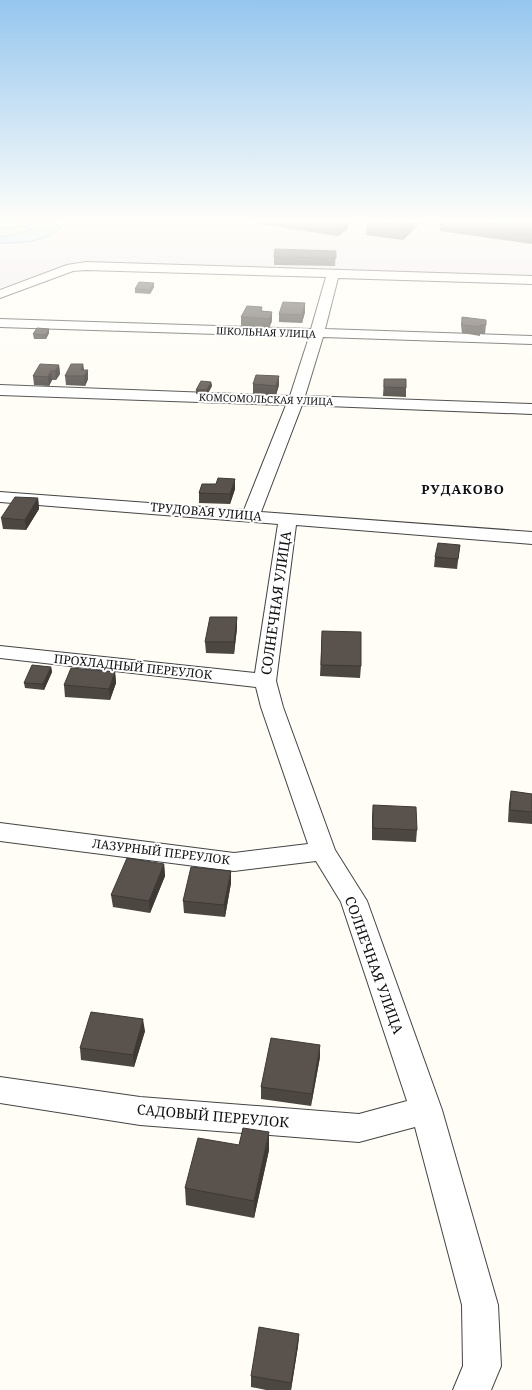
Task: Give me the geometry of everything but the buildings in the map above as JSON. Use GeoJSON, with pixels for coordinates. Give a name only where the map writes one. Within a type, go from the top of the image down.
{"type":"FeatureCollection","features":[{"type":"Feature","properties":{"kind":"street"},"geometry":{"type":"LineString","coordinates":[[0,294],[19,287]]}},
{"type":"Feature","properties":{"kind":"street"},"geometry":{"type":"LineString","coordinates":[[251,515],[296,400],[330,287]]}},
{"type":"Feature","properties":{"kind":"street","name":"ШКОЛЬНАЯ УЛИЦА"},"geometry":{"type":"LineString","coordinates":[[0,322],[532,340]]}},
{"type":"Feature","properties":{"kind":"street","name":"КОМСОМОЛЬСКАЯ УЛИЦА"},"geometry":{"type":"LineString","coordinates":[[0,390],[532,410]]}},
{"type":"Feature","properties":{"kind":"street","name":"ТРУДОВАЯ УЛИЦА"},"geometry":{"type":"LineString","coordinates":[[0,497],[251,515],[288,520],[532,538]]}},
{"type":"Feature","properties":{"kind":"street","name":"СОЛНЕЧНАЯ УЛИЦА"},"geometry":{"type":"LineString","coordinates":[[288,520],[276,595],[266,681],[272,706],[323,851],[354,901],[426,1110],[480,1305],[482,1366],[472,1390]]}},
{"type":"Feature","properties":{"kind":"street","name":"ПРОХЛАДНЫЙ ПЕРЕУЛОК"},"geometry":{"type":"LineString","coordinates":[[0,652],[266,681]]}},
{"type":"Feature","properties":{"kind":"street","name":"ЛАЗУРНЫЙ ПЕРЕУЛОК"},"geometry":{"type":"LineString","coordinates":[[0,832],[234,862],[323,851]]}},
{"type":"Feature","properties":{"kind":"street","name":"САДОВЫЙ ПЕРЕУЛОК"},"geometry":{"type":"LineString","coordinates":[[0,1090],[140,1111],[359,1128],[426,1110]]}},
{"type":"Feature","properties":{"kind":"district","name":"РУДАКОВО"},"geometry":{"type":"Point","coordinates":[463,489]}}]}
